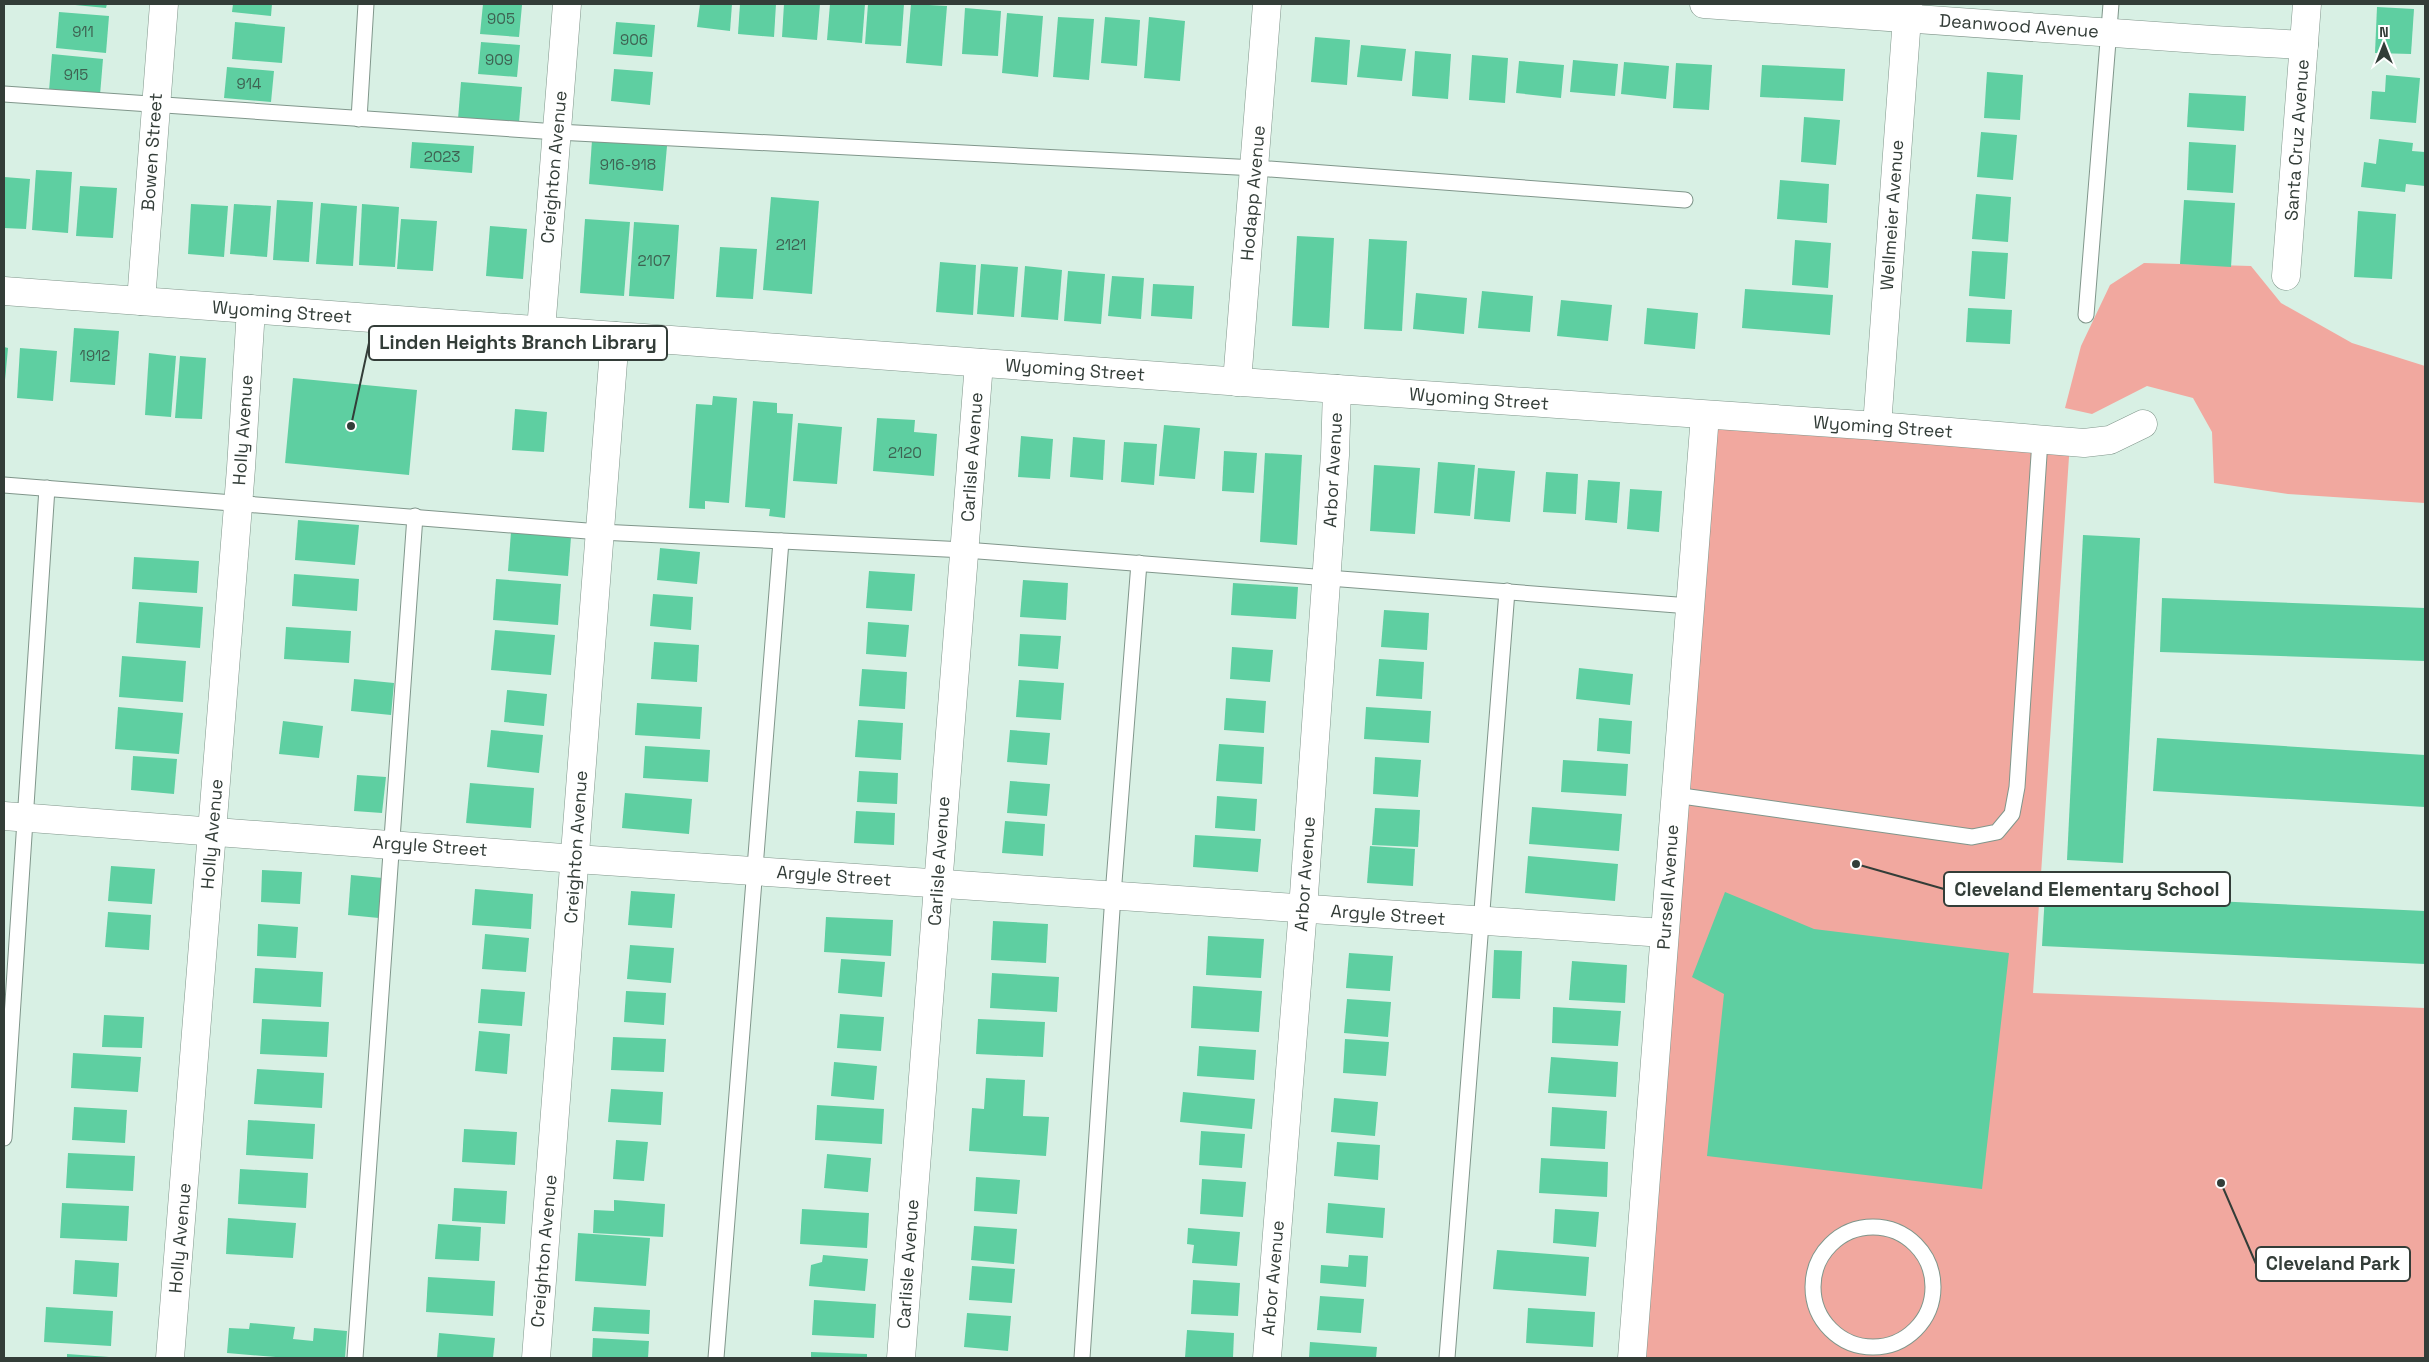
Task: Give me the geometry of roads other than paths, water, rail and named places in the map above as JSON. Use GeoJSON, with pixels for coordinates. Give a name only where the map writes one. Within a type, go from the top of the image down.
{"type":"FeatureCollection","features":[{"type":"Feature","properties":{"kind":"street","name":"Bowen Street"},"geometry":{"type":"LineString","coordinates":[[141,301],[164,4]]}},
{"type":"Feature","properties":{"kind":"street","name":"Creighton Avenue"},"geometry":{"type":"LineString","coordinates":[[541,330],[567,4]]}},
{"type":"Feature","properties":{"kind":"street","name":"Hodapp Avenue"},"geometry":{"type":"LineString","coordinates":[[1237,382],[1256,168],[1267,4]]}},
{"type":"Feature","properties":{"kind":"street","name":"Deanwood Avenue"},"geometry":{"type":"LineString","coordinates":[[1704,4],[1907,11],[2109,33],[2304,45]]}},
{"type":"Feature","properties":{"kind":"street","name":"Santa Cruz Avenue"},"geometry":{"type":"LineString","coordinates":[[2286,276],[2307,4]]}},
{"type":"Feature","properties":{"kind":"street","name":"Wellmeier Avenue"},"geometry":{"type":"LineString","coordinates":[[1877,426],[1907,11]]}},
{"type":"Feature","properties":{"kind":"street","name":"Wyoming Street"},"geometry":{"type":"LineString","coordinates":[[4,291],[1237,382],[1877,426],[2084,443],[2110,440],[2143,424]]}},
{"type":"Feature","properties":{"kind":"street","name":"Holly Avenue"},"geometry":{"type":"LineString","coordinates":[[170,1358],[238,502],[251,309]]}},
{"type":"Feature","properties":{"kind":"street","name":"Creighton Avenue"},"geometry":{"type":"LineString","coordinates":[[536,1358],[616,336]]}},
{"type":"Feature","properties":{"kind":"street","name":"Carlisle Avenue"},"geometry":{"type":"LineString","coordinates":[[901,1358],[979,363]]}},
{"type":"Feature","properties":{"kind":"street","name":"Arbor Avenue"},"geometry":{"type":"LineString","coordinates":[[1267,1358],[1303,909],[1338,389]]}},
{"type":"Feature","properties":{"kind":"street","name":"Pursell Avenue"},"geometry":{"type":"LineString","coordinates":[[1632,1358],[1705,415]]}},
{"type":"Feature","properties":{"kind":"street","name":"Argyle Street"},"geometry":{"type":"LineString","coordinates":[[15,816],[392,843],[576,859],[1664,933]]}},
{"type":"Feature","properties":{"kind":"lane"},"geometry":{"type":"LineString","coordinates":[[359,118],[366,4]]}},
{"type":"Feature","properties":{"kind":"lane"},"geometry":{"type":"LineString","coordinates":[[2086,315],[2111,4]]}},
{"type":"Feature","properties":{"kind":"lane"},"geometry":{"type":"LineString","coordinates":[[4,94],[557,132],[1256,168],[1685,200]]}},
{"type":"Feature","properties":{"kind":"lane"},"geometry":{"type":"LineString","coordinates":[[1675,795],[1972,837],[1997,832],[2012,814],[2017,787],[2040,440]]}},
{"type":"Feature","properties":{"kind":"lane"},"geometry":{"type":"LineString","coordinates":[[4,485],[600,532],[965,550],[1690,606]]}},
{"type":"Feature","properties":{"kind":"lane"},"geometry":{"type":"LineString","coordinates":[[4,1138],[15,816],[47,488]]}},
{"type":"Feature","properties":{"kind":"lane"},"geometry":{"type":"LineString","coordinates":[[355,1358],[415,516]]}},
{"type":"Feature","properties":{"kind":"lane"},"geometry":{"type":"LineString","coordinates":[[716,1358],[781,541]]}},
{"type":"Feature","properties":{"kind":"lane"},"geometry":{"type":"LineString","coordinates":[[1082,1358],[1113,895],[1139,563]]}},
{"type":"Feature","properties":{"kind":"lane"},"geometry":{"type":"LineString","coordinates":[[1447,1358],[1507,591]]}},
{"type":"Feature","properties":{"kind":"lane"},"geometry":{"type":"LineString","coordinates":[[1870,1227],[1890,1230],[1908,1238],[1922,1252],[1931,1270],[1933,1290],[1929,1309],[1919,1326],[1885,1352],[1846,1341],[1830,1329],[1819,1313],[1813,1294],[1814,1274],[1821,1256],[1834,1242],[1851,1231],[1870,1227]]}},
{"type":"Feature","properties":{"kind":"place","name":"Linden Heights Branch Library"},"geometry":{"type":"Point","coordinates":[351,426]}},
{"type":"Feature","properties":{"kind":"place","name":"Cleveland Elementary School"},"geometry":{"type":"Point","coordinates":[1856,864]}},
{"type":"Feature","properties":{"kind":"place","name":"Cleveland Park"},"geometry":{"type":"Point","coordinates":[2221,1183]}}]}
